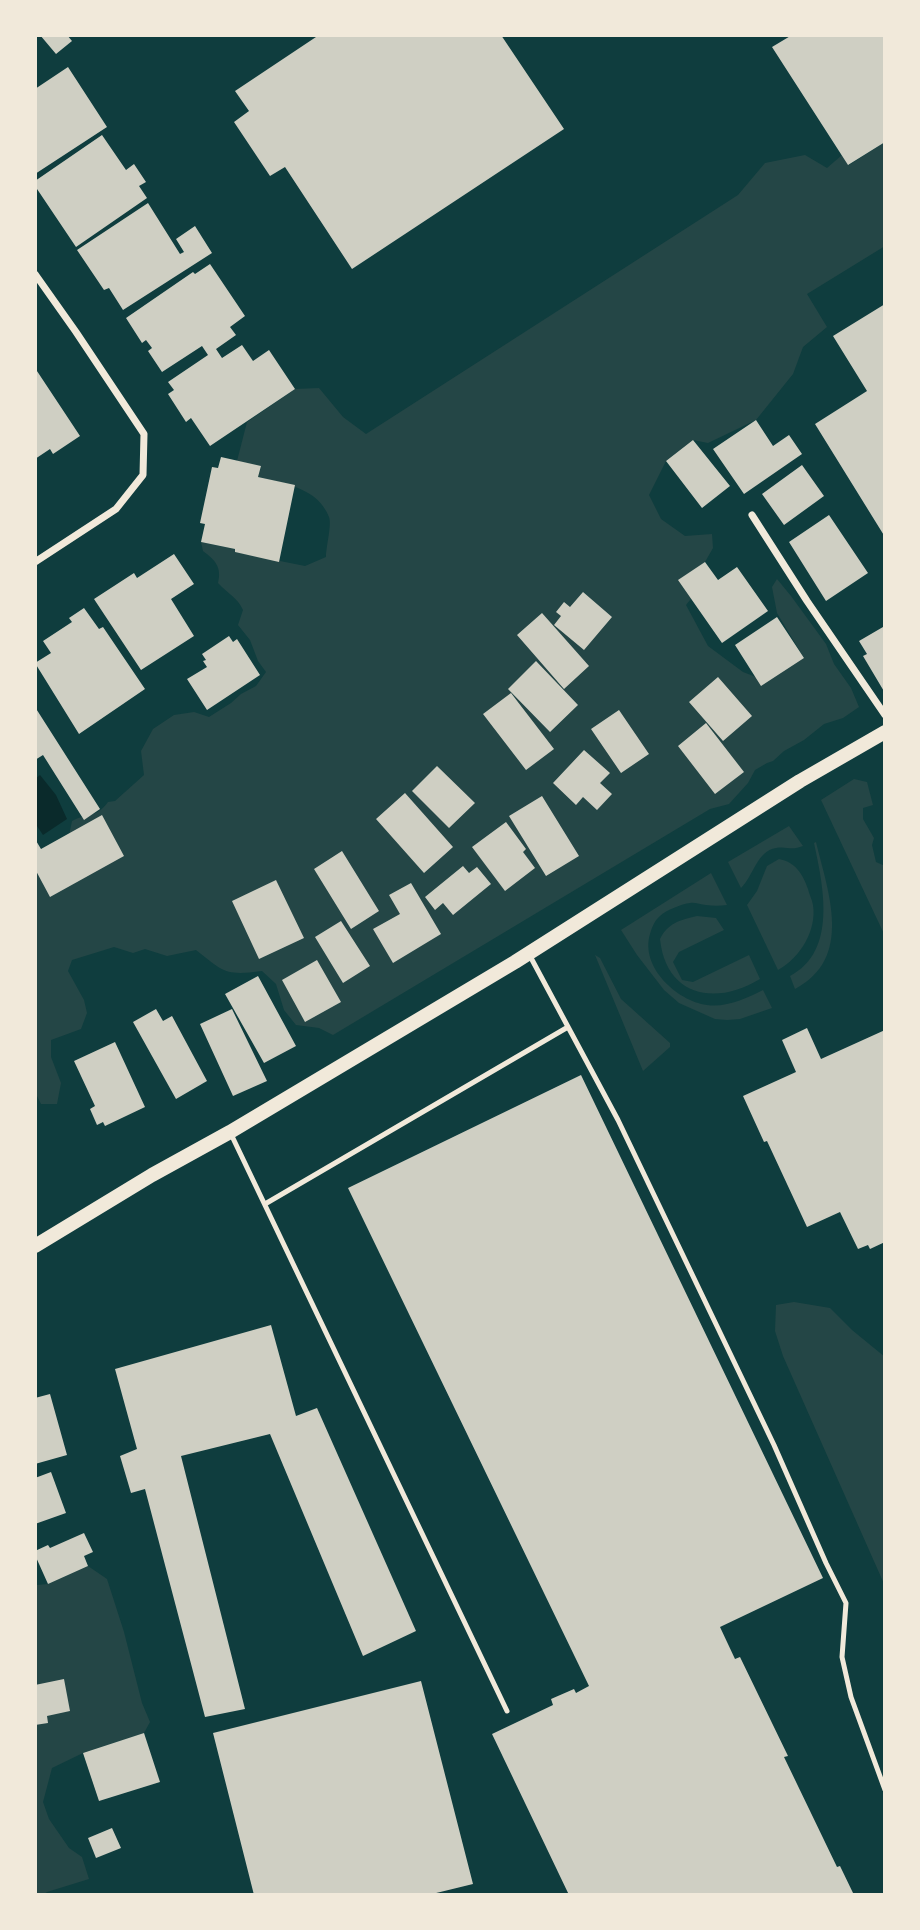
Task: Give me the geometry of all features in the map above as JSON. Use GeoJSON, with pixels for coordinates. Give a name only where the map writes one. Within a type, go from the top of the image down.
{"type":"FeatureCollection","features":[{"type":"Feature","properties":{"kind":"main road"},"geometry":{"type":"LineString","coordinates":[[35,1246],[529,953],[789,788],[885,732]]}},
{"type":"Feature","properties":{"kind":"street"},"geometry":{"type":"LineString","coordinates":[[35,274],[144,434],[143,475],[116,509],[35,562]]}},
{"type":"Feature","properties":{"kind":"street"},"geometry":{"type":"LineString","coordinates":[[752,515],[885,715]]}},
{"type":"Feature","properties":{"kind":"lane"},"geometry":{"type":"LineString","coordinates":[[529,953],[624,1133],[774,1445],[846,1603],[842,1657],[851,1697],[885,1790]]}},
{"type":"Feature","properties":{"kind":"lane"},"geometry":{"type":"LineString","coordinates":[[265,1204],[569,1027]]}},
{"type":"Feature","properties":{"kind":"lane"},"geometry":{"type":"LineString","coordinates":[[230,1132],[507,1711]]}},
{"type":"Feature","properties":{"kind":"shaded area"},"geometry":{"type":"Polygon","coordinates":[[[885,142],[885,246],[807,294],[827,327],[803,347],[793,374],[756,420],[708,443],[693,440],[666,461],[649,495],[661,519],[685,536],[712,534],[713,548],[705,562],[694,595],[686,605],[708,646],[743,672],[756,677],[804,658],[777,613],[772,587],[777,579],[826,644],[834,664],[851,688],[859,707],[843,718],[824,724],[773,761],[755,770],[748,783],[729,804],[710,809],[333,1035],[319,1028],[296,1025],[284,1010],[276,984],[262,971],[226,971],[196,950],[167,956],[145,949],[133,953],[114,947],[72,960],[68,971],[84,1000],[87,1013],[81,1029],[51,1040],[51,1057],[61,1083],[57,1104],[41,1104],[35,1092],[35,861],[67,845],[72,821],[95,813],[108,802],[115,801],[144,775],[141,751],[153,729],[174,715],[194,712],[209,717],[256,686],[266,672],[258,661],[250,640],[238,625],[243,610],[241,606],[218,583],[218,568],[203,551],[201,542],[305,566],[326,557],[330,521],[317,499],[299,488],[258,477],[261,467],[237,461],[247,422],[295,389],[319,388],[343,417],[366,434],[738,195],[765,163],[805,155],[827,168],[842,155],[849,165],[885,142]]]}},
{"type":"Feature","properties":{"kind":"shaded area"},"geometry":{"type":"Polygon","coordinates":[[[40,775],[56,795],[67,819],[43,835],[35,823],[35,779],[40,775]]]}},
{"type":"Feature","properties":{"kind":"shaded area"},"geometry":{"type":"Polygon","coordinates":[[[854,779],[867,782],[873,805],[863,808],[863,819],[874,838],[872,845],[876,862],[885,866],[885,936],[821,800],[854,779]]]}},
{"type":"Feature","properties":{"kind":"shaded area"},"geometry":{"type":"Polygon","coordinates":[[[789,826],[803,846],[776,848],[764,854],[741,888],[728,862],[789,826]]]}},
{"type":"Feature","properties":{"kind":"shaded area"},"geometry":{"type":"Polygon","coordinates":[[[816,842],[830,902],[831,942],[825,960],[813,976],[795,989],[790,976],[805,965],[815,951],[821,934],[823,897],[814,843],[816,842]]]}},
{"type":"Feature","properties":{"kind":"shaded area"},"geometry":{"type":"Polygon","coordinates":[[[779,859],[790,863],[801,874],[812,901],[814,914],[800,951],[778,970],[747,905],[757,891],[767,866],[779,859]]]}},
{"type":"Feature","properties":{"kind":"shaded area"},"geometry":{"type":"Polygon","coordinates":[[[711,873],[727,905],[690,903],[663,914],[655,922],[650,934],[650,958],[656,970],[673,989],[696,1002],[707,1005],[729,1004],[763,990],[772,1008],[740,1019],[715,1019],[679,1003],[664,990],[621,930],[711,873]]]}},
{"type":"Feature","properties":{"kind":"shaded area"},"geometry":{"type":"Polygon","coordinates":[[[697,916],[716,918],[724,930],[679,952],[673,962],[682,980],[693,982],[749,955],[760,979],[727,992],[711,994],[696,991],[672,974],[664,958],[660,939],[675,923],[697,916]]]}},
{"type":"Feature","properties":{"kind":"shaded area"},"geometry":{"type":"Polygon","coordinates":[[[595,955],[600,958],[621,999],[670,1043],[670,1047],[643,1071],[595,955]]]}},
{"type":"Feature","properties":{"kind":"shaded area"},"geometry":{"type":"Polygon","coordinates":[[[794,1302],[830,1308],[885,1357],[885,1586],[783,1356],[775,1331],[776,1305],[794,1302]]]}},
{"type":"Feature","properties":{"kind":"shaded area"},"geometry":{"type":"Polygon","coordinates":[[[88,1566],[107,1579],[142,1703],[150,1722],[144,1733],[83,1753],[52,1768],[43,1802],[49,1819],[69,1848],[82,1857],[89,1879],[43,1895],[35,1895],[35,1583],[48,1584],[88,1566]]]}},
{"type":"Feature","properties":{"kind":"building"},"geometry":{"type":"Polygon","coordinates":[[[40,35],[67,35],[72,41],[56,54],[40,35]]]}},
{"type":"Feature","properties":{"kind":"building"},"geometry":{"type":"Polygon","coordinates":[[[319,35],[501,35],[564,129],[352,269],[285,167],[270,176],[234,122],[249,111],[235,91],[319,35]]]}},
{"type":"Feature","properties":{"kind":"building"},"geometry":{"type":"Polygon","coordinates":[[[792,35],[885,35],[885,142],[848,165],[772,47],[792,35]]]}},
{"type":"Feature","properties":{"kind":"building"},"geometry":{"type":"Polygon","coordinates":[[[68,67],[107,127],[35,174],[35,89],[68,67]]]}},
{"type":"Feature","properties":{"kind":"building"},"geometry":{"type":"Polygon","coordinates":[[[102,135],[126,170],[134,164],[146,182],[139,186],[147,198],[76,247],[35,186],[35,181],[102,135]]]}},
{"type":"Feature","properties":{"kind":"building"},"geometry":{"type":"Polygon","coordinates":[[[148,203],[180,254],[184,252],[176,239],[195,226],[212,253],[123,310],[109,288],[104,290],[77,250],[148,203]]]}},
{"type":"Feature","properties":{"kind":"building"},"geometry":{"type":"Polygon","coordinates":[[[210,264],[245,316],[230,327],[236,335],[216,349],[222,358],[242,345],[253,361],[269,350],[295,389],[210,446],[191,418],[186,422],[168,394],[174,390],[168,382],[208,355],[202,346],[162,372],[148,351],[152,348],[146,340],[142,343],[126,318],[193,272],[195,274],[210,264]]]}},
{"type":"Feature","properties":{"kind":"building"},"geometry":{"type":"Polygon","coordinates":[[[885,304],[885,537],[815,424],[867,391],[833,336],[885,304]]]}},
{"type":"Feature","properties":{"kind":"building"},"geometry":{"type":"Polygon","coordinates":[[[35,368],[80,436],[53,454],[50,449],[35,459],[35,368]]]}},
{"type":"Feature","properties":{"kind":"building"},"geometry":{"type":"Polygon","coordinates":[[[756,420],[773,446],[789,435],[802,454],[744,494],[713,449],[756,420]]]}},
{"type":"Feature","properties":{"kind":"building"},"geometry":{"type":"Polygon","coordinates":[[[693,440],[730,486],[702,508],[666,461],[693,440]]]}},
{"type":"Feature","properties":{"kind":"building"},"geometry":{"type":"Polygon","coordinates":[[[221,457],[261,466],[258,477],[295,485],[279,562],[201,542],[205,524],[200,523],[212,467],[218,468],[221,457]]]}},
{"type":"Feature","properties":{"kind":"building"},"geometry":{"type":"Polygon","coordinates":[[[802,465],[824,496],[784,525],[762,494],[802,465]]]}},
{"type":"Feature","properties":{"kind":"building"},"geometry":{"type":"Polygon","coordinates":[[[829,515],[868,573],[826,601],[789,542],[829,515]]]}},
{"type":"Feature","properties":{"kind":"building"},"geometry":{"type":"Polygon","coordinates":[[[174,554],[194,584],[171,599],[194,636],[141,670],[94,599],[134,573],[137,578],[174,554]]]}},
{"type":"Feature","properties":{"kind":"building"},"geometry":{"type":"Polygon","coordinates":[[[705,562],[718,580],[737,567],[768,611],[722,643],[678,580],[705,562]]]}},
{"type":"Feature","properties":{"kind":"building"},"geometry":{"type":"Polygon","coordinates":[[[583,592],[612,617],[584,650],[554,625],[561,616],[556,612],[564,602],[570,607],[583,592]]]}},
{"type":"Feature","properties":{"kind":"building"},"geometry":{"type":"Polygon","coordinates":[[[84,608],[99,629],[103,627],[145,689],[79,734],[35,663],[51,653],[43,641],[72,622],[69,618],[84,608]]]}},
{"type":"Feature","properties":{"kind":"building"},"geometry":{"type":"Polygon","coordinates":[[[542,613],[589,666],[564,689],[517,635],[542,613]]]}},
{"type":"Feature","properties":{"kind":"building"},"geometry":{"type":"Polygon","coordinates":[[[777,617],[804,658],[761,686],[735,645],[777,617]]]}},
{"type":"Feature","properties":{"kind":"building"},"geometry":{"type":"Polygon","coordinates":[[[883,627],[885,693],[863,656],[867,654],[859,641],[883,627]]]}},
{"type":"Feature","properties":{"kind":"building"},"geometry":{"type":"Polygon","coordinates":[[[229,636],[233,642],[237,639],[260,675],[207,710],[187,679],[207,667],[202,654],[229,636]]]}},
{"type":"Feature","properties":{"kind":"building"},"geometry":{"type":"Polygon","coordinates":[[[536,661],[578,705],[550,732],[508,689],[536,661]]]}},
{"type":"Feature","properties":{"kind":"building"},"geometry":{"type":"Polygon","coordinates":[[[718,677],[752,716],[723,741],[689,702],[718,677]]]}},
{"type":"Feature","properties":{"kind":"building"},"geometry":{"type":"Polygon","coordinates":[[[511,693],[554,749],[526,770],[483,714],[511,693]]]}},
{"type":"Feature","properties":{"kind":"building"},"geometry":{"type":"Polygon","coordinates":[[[35,707],[100,809],[84,820],[43,755],[35,760],[35,707]]]}},
{"type":"Feature","properties":{"kind":"building"},"geometry":{"type":"Polygon","coordinates":[[[619,710],[649,754],[621,773],[591,729],[619,710]]]}},
{"type":"Feature","properties":{"kind":"building"},"geometry":{"type":"Polygon","coordinates":[[[706,723],[744,772],[715,794],[678,746],[706,723]]]}},
{"type":"Feature","properties":{"kind":"building"},"geometry":{"type":"Polygon","coordinates":[[[584,750],[610,773],[600,783],[612,794],[597,810],[583,797],[576,805],[553,783],[584,750]]]}},
{"type":"Feature","properties":{"kind":"building"},"geometry":{"type":"Polygon","coordinates":[[[437,766],[475,803],[449,828],[412,791],[437,766]]]}},
{"type":"Feature","properties":{"kind":"building"},"geometry":{"type":"Polygon","coordinates":[[[405,793],[453,847],[424,873],[376,819],[405,793]]]}},
{"type":"Feature","properties":{"kind":"building"},"geometry":{"type":"Polygon","coordinates":[[[542,796],[579,856],[546,876],[509,816],[542,796]]]}},
{"type":"Feature","properties":{"kind":"building"},"geometry":{"type":"Polygon","coordinates":[[[102,815],[124,856],[50,897],[35,869],[35,839],[41,849],[102,815]]]}},
{"type":"Feature","properties":{"kind":"building"},"geometry":{"type":"Polygon","coordinates":[[[506,822],[526,849],[523,852],[535,868],[505,891],[472,847],[506,822]]]}},
{"type":"Feature","properties":{"kind":"building"},"geometry":{"type":"Polygon","coordinates":[[[342,851],[379,911],[351,929],[314,869],[342,851]]]}},
{"type":"Feature","properties":{"kind":"building"},"geometry":{"type":"Polygon","coordinates":[[[463,866],[469,873],[477,867],[491,884],[453,915],[443,903],[435,910],[425,897],[463,866]]]}},
{"type":"Feature","properties":{"kind":"building"},"geometry":{"type":"Polygon","coordinates":[[[276,880],[304,938],[259,959],[232,901],[276,880]]]}},
{"type":"Feature","properties":{"kind":"building"},"geometry":{"type":"Polygon","coordinates":[[[411,883],[441,934],[393,963],[373,929],[400,914],[389,895],[411,883]]]}},
{"type":"Feature","properties":{"kind":"building"},"geometry":{"type":"Polygon","coordinates":[[[341,921],[370,966],[343,983],[315,937],[341,921]]]}},
{"type":"Feature","properties":{"kind":"building"},"geometry":{"type":"Polygon","coordinates":[[[317,960],[341,1002],[305,1022],[282,980],[317,960]]]}},
{"type":"Feature","properties":{"kind":"building"},"geometry":{"type":"Polygon","coordinates":[[[258,976],[296,1046],[264,1063],[225,994],[258,976]]]}},
{"type":"Feature","properties":{"kind":"building"},"geometry":{"type":"Polygon","coordinates":[[[156,1009],[163,1021],[172,1016],[207,1081],[176,1099],[133,1022],[156,1009]]]}},
{"type":"Feature","properties":{"kind":"building"},"geometry":{"type":"Polygon","coordinates":[[[232,1009],[267,1081],[233,1096],[200,1024],[232,1009]]]}},
{"type":"Feature","properties":{"kind":"building"},"geometry":{"type":"Polygon","coordinates":[[[807,1028],[821,1059],[885,1030],[885,1242],[870,1249],[868,1245],[858,1249],[840,1212],[807,1227],[743,1096],[796,1072],[782,1040],[807,1028]]]}},
{"type":"Feature","properties":{"kind":"building"},"geometry":{"type":"Polygon","coordinates":[[[115,1042],[145,1107],[105,1126],[103,1122],[97,1125],[90,1109],[95,1106],[74,1061],[115,1042]]]}},
{"type":"Feature","properties":{"kind":"building"},"geometry":{"type":"Polygon","coordinates":[[[581,1075],[823,1578],[720,1627],[735,1659],[740,1657],[788,1756],[784,1757],[837,1867],[840,1866],[854,1895],[569,1895],[492,1734],[553,1705],[551,1699],[574,1689],[576,1693],[589,1686],[348,1188],[581,1075]]]}},
{"type":"Feature","properties":{"kind":"building"},"geometry":{"type":"Polygon","coordinates":[[[271,1325],[296,1416],[317,1408],[416,1631],[363,1656],[270,1434],[181,1456],[245,1709],[205,1717],[145,1489],[131,1493],[120,1456],[137,1449],[115,1369],[271,1325]]]}},
{"type":"Feature","properties":{"kind":"building"},"geometry":{"type":"Polygon","coordinates":[[[50,1394],[67,1455],[35,1464],[35,1398],[50,1394]]]}},
{"type":"Feature","properties":{"kind":"building"},"geometry":{"type":"Polygon","coordinates":[[[51,1472],[66,1513],[35,1524],[35,1478],[51,1472]]]}},
{"type":"Feature","properties":{"kind":"building"},"geometry":{"type":"Polygon","coordinates":[[[84,1533],[93,1552],[84,1556],[88,1566],[48,1584],[35,1551],[48,1545],[50,1548],[84,1533]]]}},
{"type":"Feature","properties":{"kind":"building"},"geometry":{"type":"Polygon","coordinates":[[[64,1679],[70,1711],[47,1716],[48,1723],[35,1725],[35,1685],[64,1679]]]}},
{"type":"Feature","properties":{"kind":"building"},"geometry":{"type":"Polygon","coordinates":[[[421,1681],[473,1884],[428,1895],[254,1895],[213,1733],[421,1681]]]}},
{"type":"Feature","properties":{"kind":"building"},"geometry":{"type":"Polygon","coordinates":[[[144,1733],[160,1782],[99,1801],[83,1753],[144,1733]]]}},
{"type":"Feature","properties":{"kind":"building"},"geometry":{"type":"Polygon","coordinates":[[[112,1828],[121,1848],[96,1858],[88,1838],[112,1828]]]}}]}
